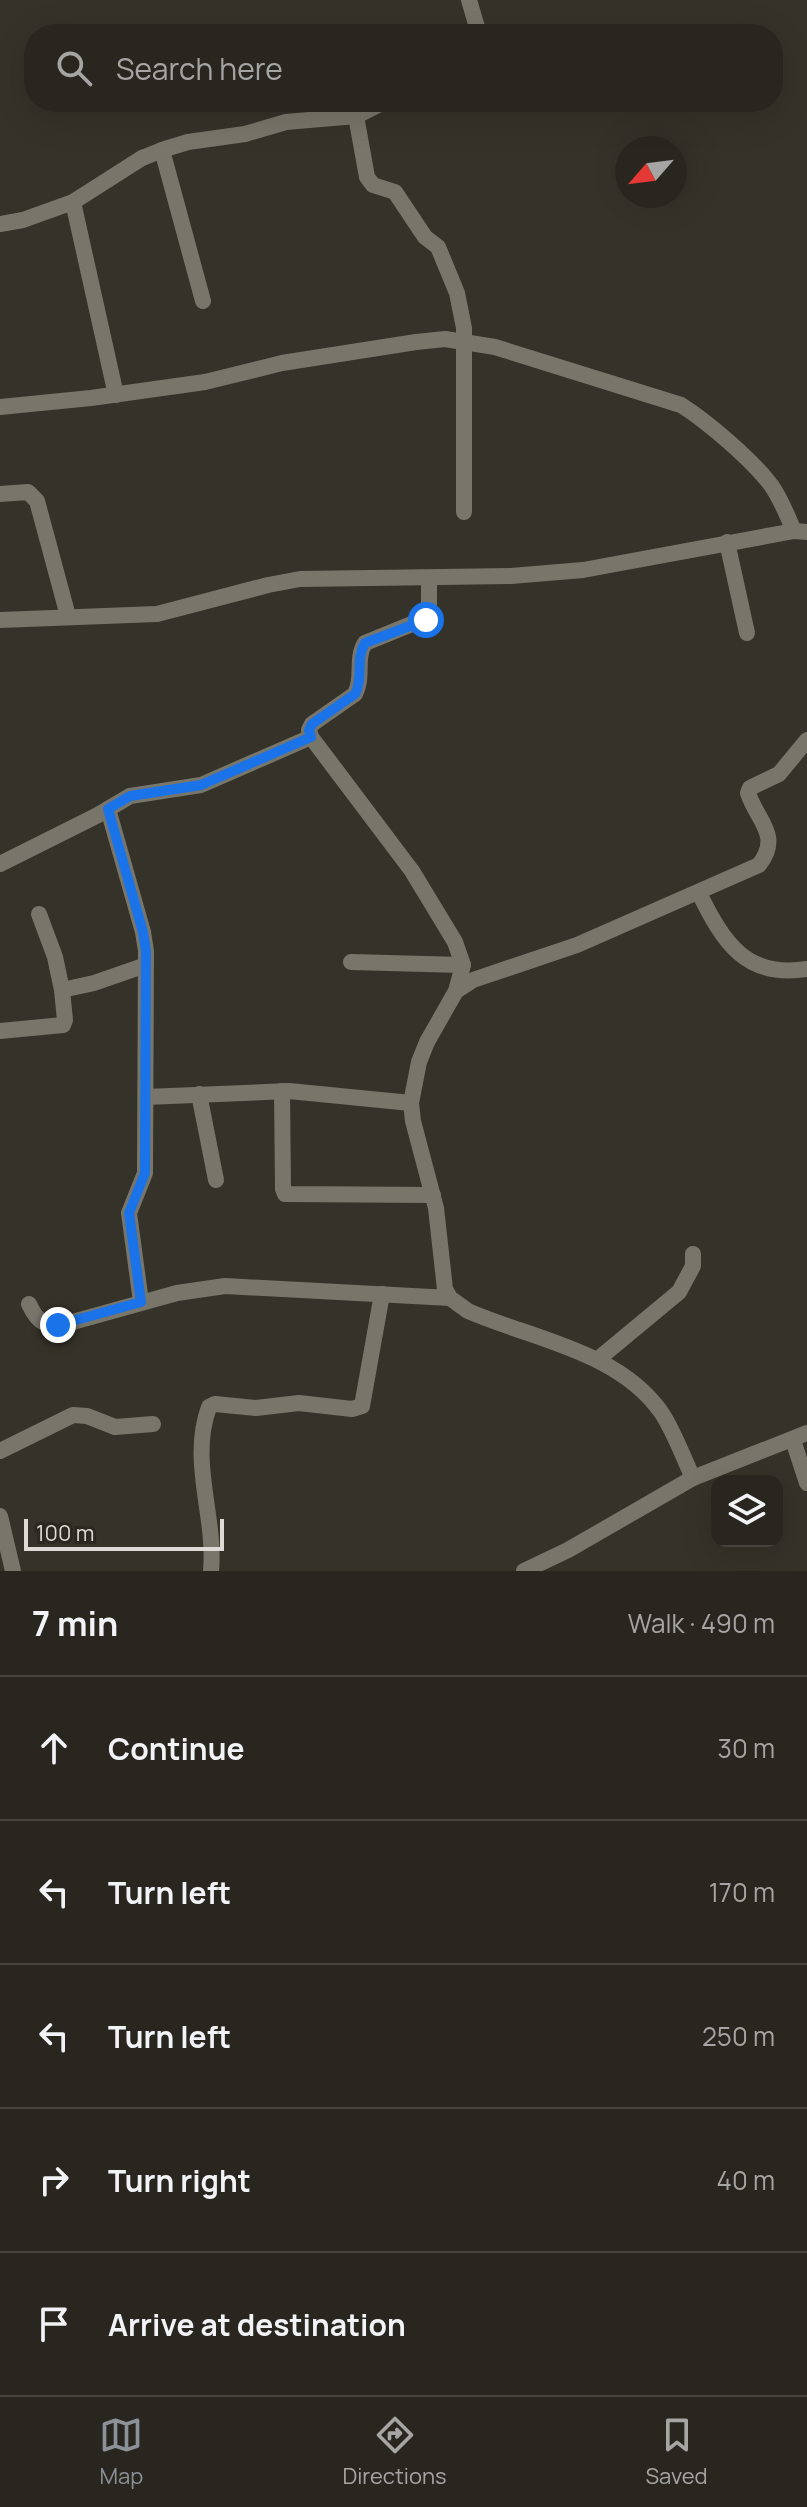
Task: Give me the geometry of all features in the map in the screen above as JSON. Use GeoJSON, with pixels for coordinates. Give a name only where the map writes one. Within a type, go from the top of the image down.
{"type":"FeatureCollection","features":[{"type":"Feature","properties":{"kind":"street"},"geometry":{"type":"LineString","coordinates":[[469,0],[476,24]]}},
{"type":"Feature","properties":{"kind":"street"},"geometry":{"type":"LineString","coordinates":[[0,224],[23,220],[73,202],[142,158],[188,142],[245,134],[286,122],[356,116],[364,112]]}},
{"type":"Feature","properties":{"kind":"street"},"geometry":{"type":"LineString","coordinates":[[356,116],[367,177],[373,185],[395,192],[425,237],[441,251],[460,302],[464,341],[464,512]]}},
{"type":"Feature","properties":{"kind":"street"},"geometry":{"type":"LineString","coordinates":[[162,150],[203,301]]}},
{"type":"Feature","properties":{"kind":"street"},"geometry":{"type":"LineString","coordinates":[[73,202],[116,395]]}},
{"type":"Feature","properties":{"kind":"street"},"geometry":{"type":"LineString","coordinates":[[0,407],[205,382],[282,363],[416,342],[464,341],[495,347],[681,405],[697,415],[760,473],[800,531],[583,570],[511,576],[300,579],[157,614],[0,620]]}},
{"type":"Feature","properties":{"kind":"street"},"geometry":{"type":"LineString","coordinates":[[0,494],[28,492],[37,501],[68,616]]}},
{"type":"Feature","properties":{"kind":"street"},"geometry":{"type":"LineString","coordinates":[[727,542],[747,633]]}},
{"type":"Feature","properties":{"kind":"street"},"geometry":{"type":"LineString","coordinates":[[429,578],[429,617],[365,643],[361,649],[359,686],[355,694],[312,724],[309,730],[311,737],[412,871],[455,942],[463,965],[456,991],[419,1062],[411,1103],[433,1195],[443,1278],[450,1298]]}},
{"type":"Feature","properties":{"kind":"street"},"geometry":{"type":"LineString","coordinates":[[0,864],[130,796],[201,785],[311,737]]}},
{"type":"Feature","properties":{"kind":"street"},"geometry":{"type":"LineString","coordinates":[[456,991],[473,980],[549,956],[759,865],[767,855],[769,842],[766,827],[748,793],[750,788],[779,774],[807,740]]}},
{"type":"Feature","properties":{"kind":"street"},"geometry":{"type":"LineString","coordinates":[[108,809],[143,932],[146,965],[145,1173],[129,1213],[141,1302]]}},
{"type":"Feature","properties":{"kind":"street"},"geometry":{"type":"LineString","coordinates":[[699,893],[717,930],[743,958],[782,970],[807,969]]}},
{"type":"Feature","properties":{"kind":"street"},"geometry":{"type":"LineString","coordinates":[[0,1031],[63,1025],[65,1020],[55,957],[39,914]]}},
{"type":"Feature","properties":{"kind":"street"},"geometry":{"type":"LineString","coordinates":[[351,962],[463,965]]}},
{"type":"Feature","properties":{"kind":"street"},"geometry":{"type":"LineString","coordinates":[[62,990],[94,983],[146,965]]}},
{"type":"Feature","properties":{"kind":"street"},"geometry":{"type":"LineString","coordinates":[[146,1097],[282,1091],[411,1103]]}},
{"type":"Feature","properties":{"kind":"street"},"geometry":{"type":"LineString","coordinates":[[282,1091],[285,1194],[433,1195]]}},
{"type":"Feature","properties":{"kind":"street"},"geometry":{"type":"LineString","coordinates":[[199,1094],[216,1180]]}},
{"type":"Feature","properties":{"kind":"street"},"geometry":{"type":"LineString","coordinates":[[597,1360],[679,1292],[693,1266],[693,1254]]}},
{"type":"Feature","properties":{"kind":"street"},"geometry":{"type":"LineString","coordinates":[[29,1304],[36,1318],[49,1326],[202,1287],[450,1298],[477,1315],[597,1360],[634,1382],[662,1412],[693,1478]]}},
{"type":"Feature","properties":{"kind":"street"},"geometry":{"type":"LineString","coordinates":[[211,1571],[213,1549],[201,1472],[209,1407],[215,1404],[256,1408],[299,1403],[352,1409],[362,1406],[382,1294]]}},
{"type":"Feature","properties":{"kind":"street"},"geometry":{"type":"LineString","coordinates":[[0,1451],[73,1415],[87,1416],[115,1427],[153,1424]]}},
{"type":"Feature","properties":{"kind":"street"},"geometry":{"type":"LineString","coordinates":[[524,1571],[568,1550],[693,1478],[800,1437],[807,1483]]}},
{"type":"Feature","properties":{"kind":"street"},"geometry":{"type":"LineString","coordinates":[[0,1516],[13,1571]]}},
{"type":"Feature","properties":{"kind":"route"},"geometry":{"type":"LineString","coordinates":[[58,1325],[141,1302],[129,1213],[145,1173],[146,951],[108,809],[139,793],[201,785],[311,737],[309,730],[312,724],[355,694],[359,686],[361,649],[365,643],[426,620]]}}]}
